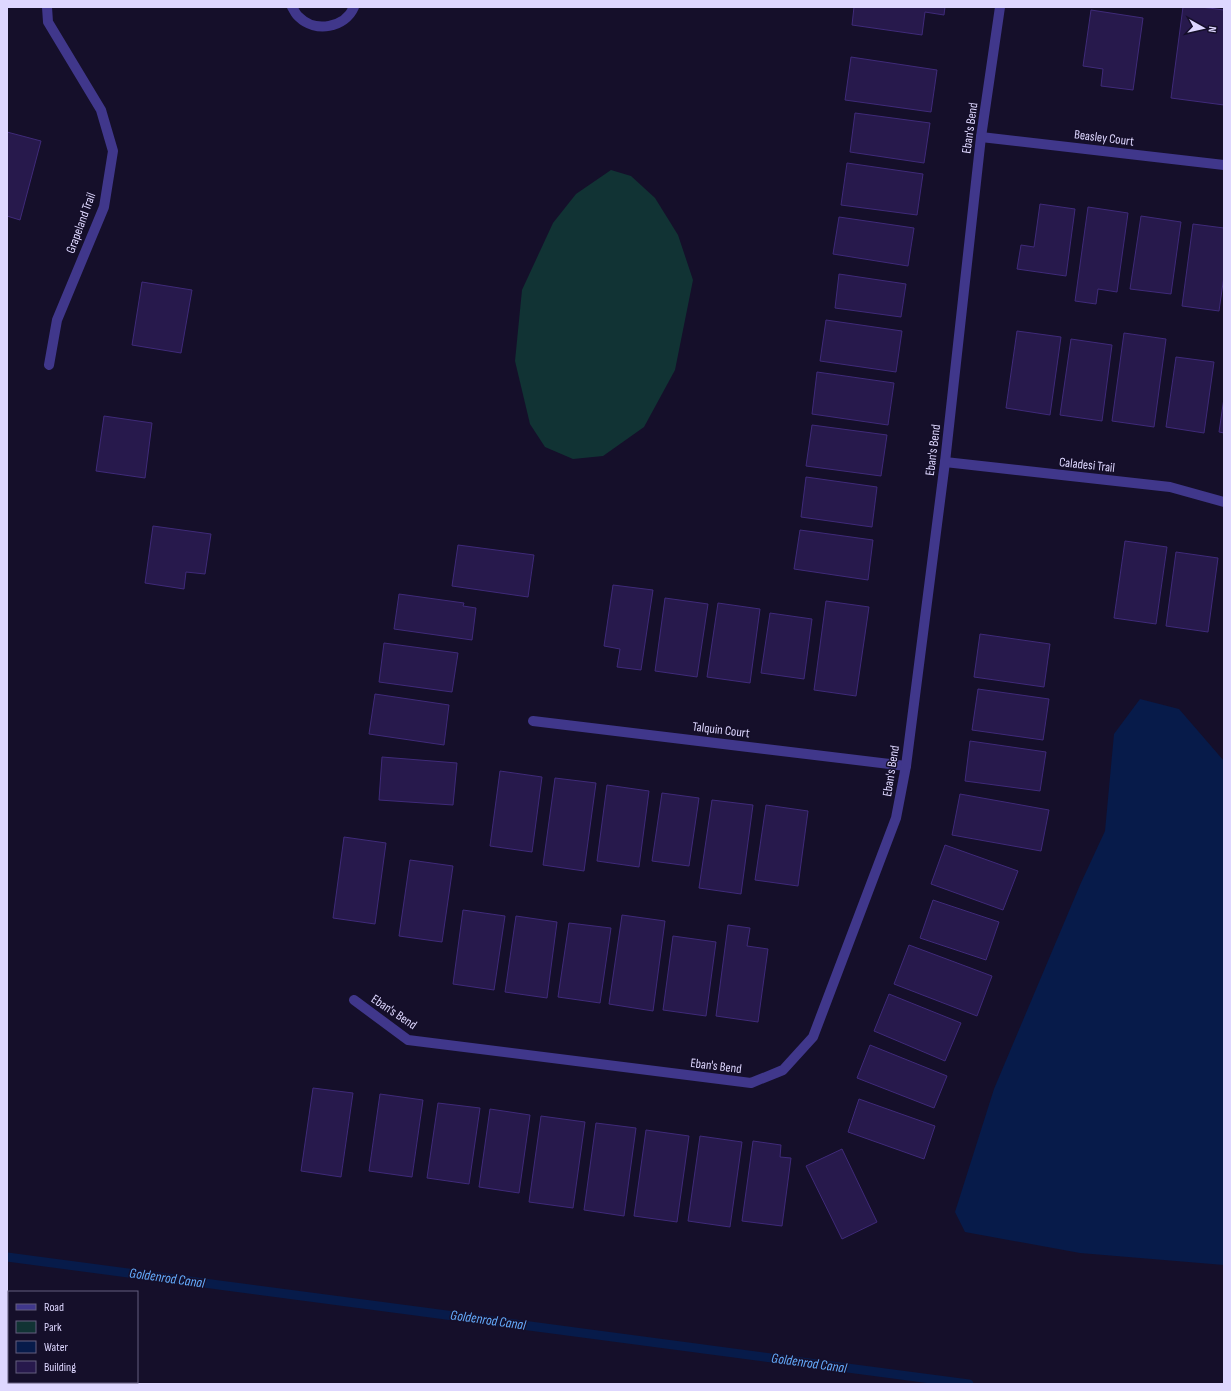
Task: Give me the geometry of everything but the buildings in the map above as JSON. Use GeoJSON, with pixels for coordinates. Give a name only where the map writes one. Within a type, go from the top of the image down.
{"type":"FeatureCollection","features":[{"type":"Feature","properties":{"kind":"street","name":"Grapeland Trail"},"geometry":{"type":"LineString","coordinates":[[47,7],[48,22],[101,110],[113,151],[104,207],[57,320],[49,365]]}},
{"type":"Feature","properties":{"kind":"street"},"geometry":{"type":"LineString","coordinates":[[292,7],[299,17],[311,25],[324,26],[336,25],[351,14],[354,7]]}},
{"type":"Feature","properties":{"kind":"street","name":"Eban's Bend"},"geometry":{"type":"LineString","coordinates":[[354,1000],[408,1040],[751,1083],[783,1070],[813,1036],[896,818],[906,766],[945,462],[981,137],[1000,7]]}},
{"type":"Feature","properties":{"kind":"street","name":"Beasley Court"},"geometry":{"type":"LineString","coordinates":[[981,137],[1224,165]]}},
{"type":"Feature","properties":{"kind":"street","name":"Caladesi Trail"},"geometry":{"type":"LineString","coordinates":[[945,462],[1170,487],[1224,502]]}},
{"type":"Feature","properties":{"kind":"street","name":"Talquin Court"},"geometry":{"type":"LineString","coordinates":[[533,721],[906,766]]}},
{"type":"Feature","properties":{"kind":"green space"},"geometry":{"type":"Polygon","coordinates":[[[611,170],[631,176],[655,198],[678,235],[693,280],[675,370],[644,427],[603,456],[573,459],[545,447],[530,424],[515,361],[522,290],[553,223],[576,194],[611,170]]]}},
{"type":"Feature","properties":{"kind":"water"},"geometry":{"type":"Polygon","coordinates":[[[1140,699],[1179,709],[1224,761],[1224,1265],[1080,1253],[965,1232],[955,1212],[994,1089],[1080,885],[1105,831],[1114,734],[1140,699]]]}},
{"type":"Feature","properties":{"kind":"waterway","name":"Goldenrod Canal"},"geometry":{"type":"LineString","coordinates":[[7,1257],[969,1384]]}}]}
